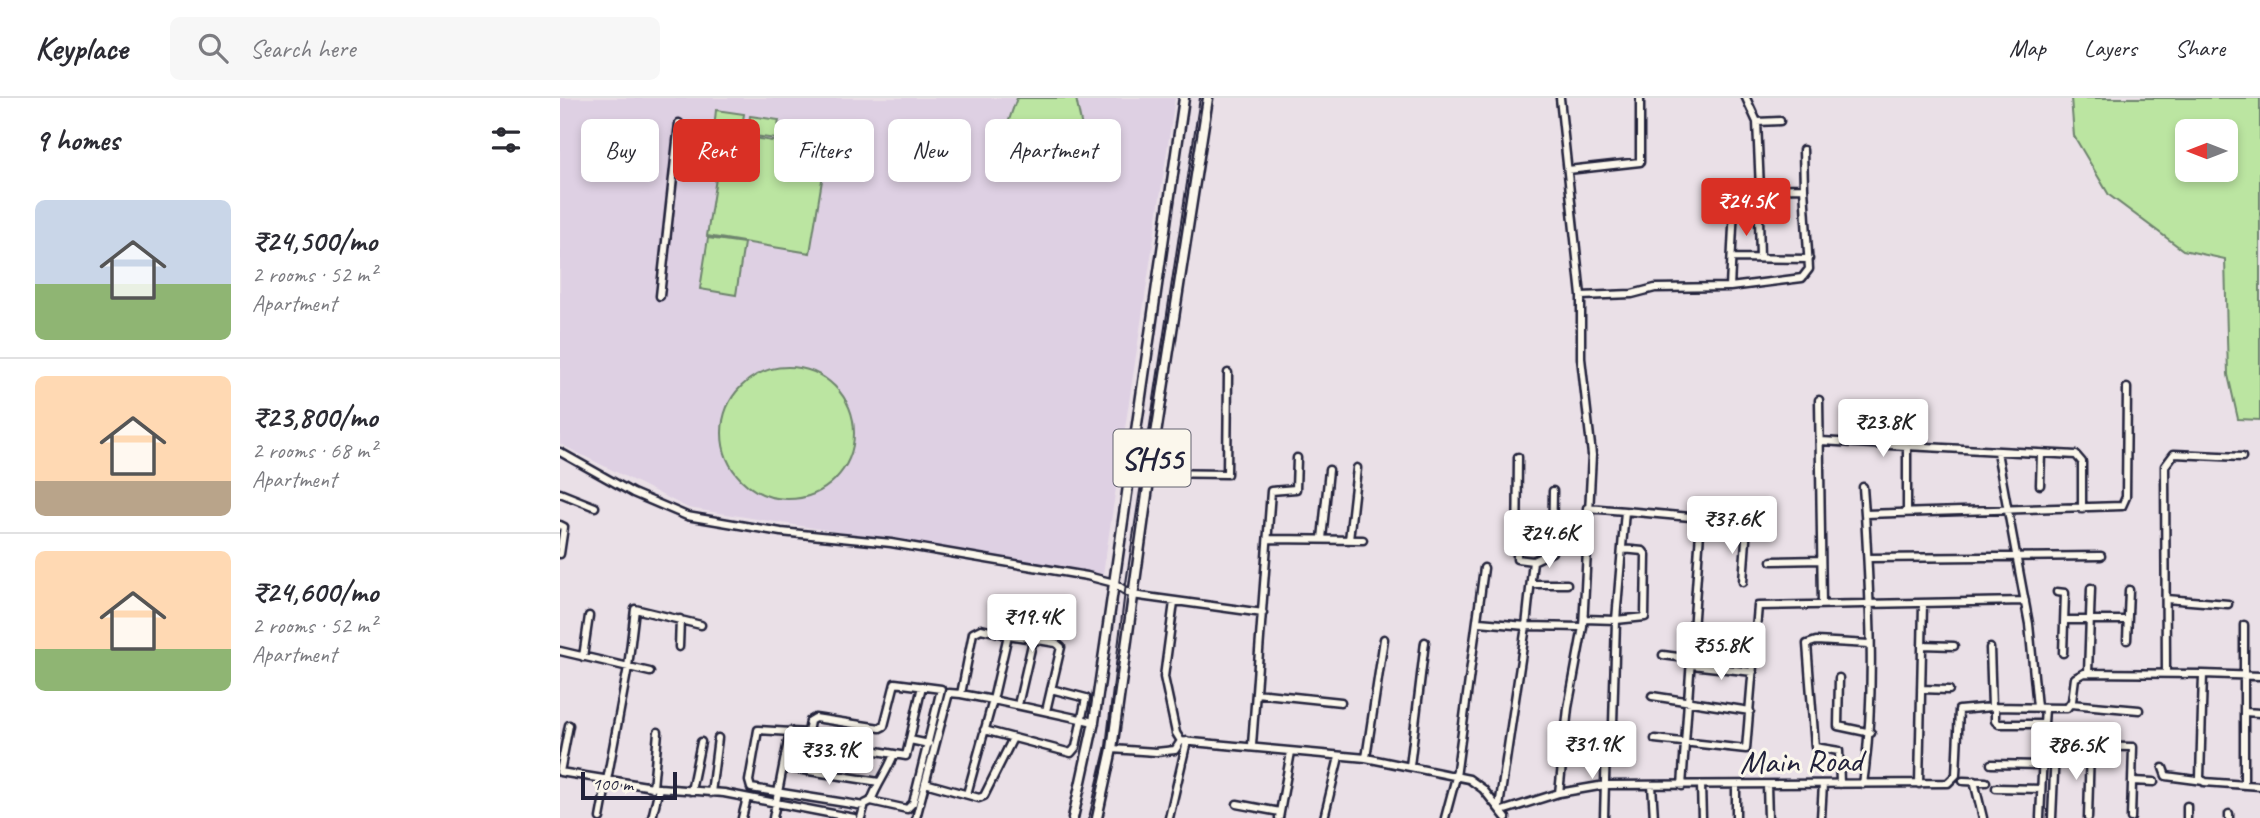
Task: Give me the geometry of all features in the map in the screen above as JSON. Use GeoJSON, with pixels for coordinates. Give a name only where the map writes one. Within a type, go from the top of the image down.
{"type":"FeatureCollection","features":[{"type":"Feature","properties":{"kind":"main road","name":"SH55"},"geometry":{"type":"LineString","coordinates":[[1073,818],[1094,722],[1149,323],[1184,98]]}},
{"type":"Feature","properties":{"kind":"main road","name":"SH55"},"geometry":{"type":"LineString","coordinates":[[1097,818],[1112,748],[1150,473],[1208,98]]}},
{"type":"Feature","properties":{"kind":"street"},"geometry":{"type":"LineString","coordinates":[[1559,793],[1568,708],[1584,623],[1587,508],[1592,455],[1581,358],[1581,296],[1560,98]]}},
{"type":"Feature","properties":{"kind":"street"},"geometry":{"type":"LineString","coordinates":[[1568,170],[1640,162],[1640,98]]}},
{"type":"Feature","properties":{"kind":"street"},"geometry":{"type":"LineString","coordinates":[[1746,98],[1757,122],[1760,189],[1804,188]]}},
{"type":"Feature","properties":{"kind":"street"},"geometry":{"type":"LineString","coordinates":[[1757,122],[1780,121]]}},
{"type":"Feature","properties":{"kind":"street"},"geometry":{"type":"LineString","coordinates":[[1581,296],[1623,295],[1655,288],[1730,287],[1802,278],[1808,272],[1809,259],[1803,149]]}},
{"type":"Feature","properties":{"kind":"street"},"geometry":{"type":"LineString","coordinates":[[660,296],[673,177]]}},
{"type":"Feature","properties":{"kind":"street"},"geometry":{"type":"LineString","coordinates":[[1730,287],[1734,207]]}},
{"type":"Feature","properties":{"kind":"street"},"geometry":{"type":"LineString","coordinates":[[1759,218],[1760,258]]}},
{"type":"Feature","properties":{"kind":"street"},"geometry":{"type":"LineString","coordinates":[[1732,258],[1809,259]]}},
{"type":"Feature","properties":{"kind":"street"},"geometry":{"type":"LineString","coordinates":[[1150,473],[1227,474],[1228,373]]}},
{"type":"Feature","properties":{"kind":"street"},"geometry":{"type":"LineString","coordinates":[[1865,514],[2117,508],[2126,497],[2127,388]]}},
{"type":"Feature","properties":{"kind":"street"},"geometry":{"type":"LineString","coordinates":[[1819,400],[1822,604]]}},
{"type":"Feature","properties":{"kind":"street"},"geometry":{"type":"LineString","coordinates":[[1821,441],[2080,457],[2082,509]]}},
{"type":"Feature","properties":{"kind":"street"},"geometry":{"type":"LineString","coordinates":[[1907,446],[1907,512]]}},
{"type":"Feature","properties":{"kind":"street"},"geometry":{"type":"LineString","coordinates":[[560,452],[633,493],[687,516],[781,532],[891,543],[1114,583],[1132,595],[1263,613]]}},
{"type":"Feature","properties":{"kind":"street"},"geometry":{"type":"LineString","coordinates":[[1990,648],[1993,707],[1997,723],[2046,723],[2041,708],[2025,601],[2014,554],[1997,452]]}},
{"type":"Feature","properties":{"kind":"street"},"geometry":{"type":"LineString","coordinates":[[2040,485],[2041,454]]}},
{"type":"Feature","properties":{"kind":"street"},"geometry":{"type":"LineString","coordinates":[[2166,672],[2165,466],[2174,454],[2242,457]]}},
{"type":"Feature","properties":{"kind":"street"},"geometry":{"type":"LineString","coordinates":[[1518,457],[1517,559],[1533,561],[1552,552],[1553,491]]}},
{"type":"Feature","properties":{"kind":"street"},"geometry":{"type":"LineString","coordinates":[[1252,745],[1271,491],[1296,489],[1297,458]]}},
{"type":"Feature","properties":{"kind":"street"},"geometry":{"type":"LineString","coordinates":[[1349,540],[1357,468]]}},
{"type":"Feature","properties":{"kind":"street"},"geometry":{"type":"LineString","coordinates":[[1322,539],[1329,470]]}},
{"type":"Feature","properties":{"kind":"street"},"geometry":{"type":"LineString","coordinates":[[1863,487],[1868,558],[1871,733],[1863,784]]}},
{"type":"Feature","properties":{"kind":"street"},"geometry":{"type":"LineString","coordinates":[[560,493],[595,508]]}},
{"type":"Feature","properties":{"kind":"street"},"geometry":{"type":"LineString","coordinates":[[1587,508],[1747,524],[1743,582]]}},
{"type":"Feature","properties":{"kind":"street"},"geometry":{"type":"LineString","coordinates":[[1625,510],[1616,620],[1614,724],[1625,728]]}},
{"type":"Feature","properties":{"kind":"street"},"geometry":{"type":"LineString","coordinates":[[1682,786],[1693,662],[1701,518]]}},
{"type":"Feature","properties":{"kind":"street"},"geometry":{"type":"LineString","coordinates":[[560,526],[564,527],[560,554]]}},
{"type":"Feature","properties":{"kind":"street"},"geometry":{"type":"LineString","coordinates":[[1268,539],[1363,540]]}},
{"type":"Feature","properties":{"kind":"street"},"geometry":{"type":"LineString","coordinates":[[1479,622],[1526,626],[1642,619],[1646,614],[1645,553],[1622,549]]}},
{"type":"Feature","properties":{"kind":"street"},"geometry":{"type":"LineString","coordinates":[[1868,558],[2014,554],[2101,555]]}},
{"type":"Feature","properties":{"kind":"street"},"geometry":{"type":"LineString","coordinates":[[1772,561],[1821,560]]}},
{"type":"Feature","properties":{"kind":"street"},"geometry":{"type":"LineString","coordinates":[[1500,809],[1533,561]]}},
{"type":"Feature","properties":{"kind":"street"},"geometry":{"type":"LineString","coordinates":[[1445,818],[1456,777],[1479,622],[1484,568]]}},
{"type":"Feature","properties":{"kind":"street"},"geometry":{"type":"LineString","coordinates":[[1531,584],[1567,584]]}},
{"type":"Feature","properties":{"kind":"street"},"geometry":{"type":"LineString","coordinates":[[2088,673],[2091,588]]}},
{"type":"Feature","properties":{"kind":"street"},"geometry":{"type":"LineString","coordinates":[[2127,640],[2129,590]]}},
{"type":"Feature","properties":{"kind":"street"},"geometry":{"type":"LineString","coordinates":[[2057,592],[2065,593],[2063,653]]}},
{"type":"Feature","properties":{"kind":"street"},"geometry":{"type":"LineString","coordinates":[[2166,599],[2228,604]]}},
{"type":"Feature","properties":{"kind":"street"},"geometry":{"type":"LineString","coordinates":[[1655,738],[1743,750],[1748,744],[1758,606],[2025,601]]}},
{"type":"Feature","properties":{"kind":"street"},"geometry":{"type":"LineString","coordinates":[[1174,602],[1164,677],[1176,733],[1184,741],[1252,745],[1292,752],[1366,758],[1468,779],[1483,789],[1506,818]]}},
{"type":"Feature","properties":{"kind":"street"},"geometry":{"type":"LineString","coordinates":[[1919,784],[1923,604]]}},
{"type":"Feature","properties":{"kind":"street"},"geometry":{"type":"LineString","coordinates":[[600,818],[609,782],[635,609],[701,625]]}},
{"type":"Feature","properties":{"kind":"street"},"geometry":{"type":"LineString","coordinates":[[583,657],[589,616]]}},
{"type":"Feature","properties":{"kind":"street"},"geometry":{"type":"LineString","coordinates":[[679,647],[680,619]]}},
{"type":"Feature","properties":{"kind":"street"},"geometry":{"type":"LineString","coordinates":[[2065,620],[2127,620]]}},
{"type":"Feature","properties":{"kind":"street"},"geometry":{"type":"LineString","coordinates":[[2244,625],[2245,785]]}},
{"type":"Feature","properties":{"kind":"street"},"geometry":{"type":"LineString","coordinates":[[961,694],[973,633],[981,629],[1061,647],[1046,711]]}},
{"type":"Feature","properties":{"kind":"street"},"geometry":{"type":"LineString","coordinates":[[967,794],[1008,635]]}},
{"type":"Feature","properties":{"kind":"street"},"geometry":{"type":"LineString","coordinates":[[1366,758],[1384,639]]}},
{"type":"Feature","properties":{"kind":"street"},"geometry":{"type":"LineString","coordinates":[[1018,705],[1033,640]]}},
{"type":"Feature","properties":{"kind":"street"},"geometry":{"type":"LineString","coordinates":[[1840,784],[1839,751],[1815,747],[1807,644],[1816,641],[1869,644]]}},
{"type":"Feature","properties":{"kind":"street"},"geometry":{"type":"LineString","coordinates":[[1410,766],[1425,642]]}},
{"type":"Feature","properties":{"kind":"street"},"geometry":{"type":"LineString","coordinates":[[1922,645],[1954,646]]}},
{"type":"Feature","properties":{"kind":"street"},"geometry":{"type":"LineString","coordinates":[[560,652],[650,672]]}},
{"type":"Feature","properties":{"kind":"street"},"geometry":{"type":"LineString","coordinates":[[1662,655],[1753,672]]}},
{"type":"Feature","properties":{"kind":"street"},"geometry":{"type":"LineString","coordinates":[[2071,704],[2074,678],[2088,673],[2166,672],[2260,676]]}},
{"type":"Feature","properties":{"kind":"street"},"geometry":{"type":"LineString","coordinates":[[2203,674],[2200,775],[2204,782]]}},
{"type":"Feature","properties":{"kind":"street"},"geometry":{"type":"LineString","coordinates":[[1839,678],[1838,726],[1871,733]]}},
{"type":"Feature","properties":{"kind":"street"},"geometry":{"type":"LineString","coordinates":[[895,683],[942,691],[912,805],[907,808],[756,790],[749,785],[757,732],[763,728],[790,731],[808,733],[810,721],[815,718],[880,728],[884,726],[895,683]]}},
{"type":"Feature","properties":{"kind":"street"},"geometry":{"type":"LineString","coordinates":[[785,755],[824,763],[830,760],[839,745],[906,756],[922,686]]}},
{"type":"Feature","properties":{"kind":"street"},"geometry":{"type":"LineString","coordinates":[[984,730],[1071,753],[1076,747],[1084,696],[1052,689]]}},
{"type":"Feature","properties":{"kind":"street"},"geometry":{"type":"LineString","coordinates":[[1921,689],[1950,690]]}},
{"type":"Feature","properties":{"kind":"street"},"geometry":{"type":"LineString","coordinates":[[916,818],[948,693],[1094,722]]}},
{"type":"Feature","properties":{"kind":"street"},"geometry":{"type":"LineString","coordinates":[[1256,693],[1341,702]]}},
{"type":"Feature","properties":{"kind":"street"},"geometry":{"type":"LineString","coordinates":[[1652,696],[1750,711]]}},
{"type":"Feature","properties":{"kind":"street","name":"Main Road"},"geometry":{"type":"LineString","coordinates":[[1500,809],[1559,793],[1605,785],[1919,784],[1954,780],[1957,714],[1961,709],[2067,708],[2071,704],[2139,710]]}},
{"type":"Feature","properties":{"kind":"street"},"geometry":{"type":"LineString","coordinates":[[2245,712],[2260,713]]}},
{"type":"Feature","properties":{"kind":"street"},"geometry":{"type":"LineString","coordinates":[[569,725],[560,772],[609,782],[777,802],[854,818]]}},
{"type":"Feature","properties":{"kind":"street"},"geometry":{"type":"LineString","coordinates":[[773,818],[790,731]]}},
{"type":"Feature","properties":{"kind":"street"},"geometry":{"type":"LineString","coordinates":[[652,818],[658,732]]}},
{"type":"Feature","properties":{"kind":"street"},"geometry":{"type":"LineString","coordinates":[[711,793],[718,738]]}},
{"type":"Feature","properties":{"kind":"street"},"geometry":{"type":"LineString","coordinates":[[925,783],[979,797],[988,792],[1013,738]]}},
{"type":"Feature","properties":{"kind":"street"},"geometry":{"type":"LineString","coordinates":[[909,740],[929,744]]}},
{"type":"Feature","properties":{"kind":"street"},"geometry":{"type":"LineString","coordinates":[[1112,748],[1156,752],[1175,750],[1184,741]]}},
{"type":"Feature","properties":{"kind":"street"},"geometry":{"type":"LineString","coordinates":[[1169,818],[1184,741]]}},
{"type":"Feature","properties":{"kind":"street"},"geometry":{"type":"LineString","coordinates":[[691,791],[701,742]]}},
{"type":"Feature","properties":{"kind":"street"},"geometry":{"type":"LineString","coordinates":[[1604,818],[1606,745]]}},
{"type":"Feature","properties":{"kind":"street"},"geometry":{"type":"LineString","coordinates":[[2070,746],[2133,747],[2131,818]]}},
{"type":"Feature","properties":{"kind":"street"},"geometry":{"type":"LineString","coordinates":[[2088,818],[2090,746]]}},
{"type":"Feature","properties":{"kind":"street"},"geometry":{"type":"LineString","coordinates":[[2052,818],[2055,751]]}},
{"type":"Feature","properties":{"kind":"street"},"geometry":{"type":"LineString","coordinates":[[1237,804],[1280,815],[1292,752]]}},
{"type":"Feature","properties":{"kind":"street"},"geometry":{"type":"LineString","coordinates":[[2040,818],[2043,753]]}},
{"type":"Feature","properties":{"kind":"street"},"geometry":{"type":"LineString","coordinates":[[861,818],[879,782],[887,773],[894,754]]}},
{"type":"Feature","properties":{"kind":"street"},"geometry":{"type":"LineString","coordinates":[[1324,818],[1339,757]]}},
{"type":"Feature","properties":{"kind":"street"},"geometry":{"type":"LineString","coordinates":[[1991,764],[2042,765]]}},
{"type":"Feature","properties":{"kind":"street"},"geometry":{"type":"LineString","coordinates":[[784,766],[879,782]]}},
{"type":"Feature","properties":{"kind":"street"},"geometry":{"type":"LineString","coordinates":[[2163,768],[2166,776],[2171,779],[2260,786]]}},
{"type":"Feature","properties":{"kind":"street"},"geometry":{"type":"LineString","coordinates":[[1963,781],[1986,782]]}},
{"type":"Feature","properties":{"kind":"street"},"geometry":{"type":"LineString","coordinates":[[1974,781],[1983,818]]}},
{"type":"Feature","properties":{"kind":"street"},"geometry":{"type":"LineString","coordinates":[[2132,781],[2154,782]]}},
{"type":"Feature","properties":{"kind":"street"},"geometry":{"type":"LineString","coordinates":[[1652,785],[1654,818]]}},
{"type":"Feature","properties":{"kind":"street"},"geometry":{"type":"LineString","coordinates":[[1767,785],[1768,818]]}},
{"type":"Feature","properties":{"kind":"street"},"geometry":{"type":"LineString","coordinates":[[1821,818],[1823,785]]}},
{"type":"Feature","properties":{"kind":"street"},"geometry":{"type":"LineString","coordinates":[[1701,786],[1702,818]]}},
{"type":"Feature","properties":{"kind":"street"},"geometry":{"type":"LineString","coordinates":[[1736,786],[1736,818]]}},
{"type":"Feature","properties":{"kind":"street"},"geometry":{"type":"LineString","coordinates":[[1996,788],[2041,789]]}},
{"type":"Feature","properties":{"kind":"street"},"geometry":{"type":"LineString","coordinates":[[742,818],[747,798]]}},
{"type":"Feature","properties":{"kind":"street"},"geometry":{"type":"LineString","coordinates":[[2187,806],[2187,818]]}},
{"type":"Feature","properties":{"kind":"shaded area"},"geometry":{"type":"Polygon","coordinates":[[[560,98],[1175,98],[1103,574],[688,508],[560,444],[560,98]]]}},
{"type":"Feature","properties":{"kind":"green space"},"geometry":{"type":"Polygon","coordinates":[[[1017,98],[1076,98],[1080,119],[1009,119],[1017,98]]]}},
{"type":"Feature","properties":{"kind":"green space"},"geometry":{"type":"Polygon","coordinates":[[[2071,98],[2260,98],[2260,420],[2238,419],[2228,375],[2225,259],[2183,250],[2109,195],[2074,136],[2071,98]]]}},
{"type":"Feature","properties":{"kind":"green space"},"geometry":{"type":"Polygon","coordinates":[[[716,110],[744,114],[743,119],[715,119],[716,110]]]}},
{"type":"Feature","properties":{"kind":"green space"},"geometry":{"type":"Polygon","coordinates":[[[750,116],[774,119],[774,139],[760,137],[760,119],[750,119],[750,116]]]}},
{"type":"Feature","properties":{"kind":"green space"},"geometry":{"type":"Polygon","coordinates":[[[760,139],[774,141],[774,182],[822,182],[810,253],[707,236],[715,182],[760,182],[760,139]]]}},
{"type":"Feature","properties":{"kind":"green space"},"geometry":{"type":"Polygon","coordinates":[[[708,238],[744,243],[736,295],[700,289],[708,238]]]}},
{"type":"Feature","properties":{"kind":"green space"},"geometry":{"type":"Polygon","coordinates":[[[788,367],[813,372],[835,386],[849,408],[854,433],[849,458],[835,480],[813,494],[788,499],[763,494],[741,480],[727,458],[722,433],[727,408],[741,386],[763,372],[788,367]]]}},
{"type":"Feature","properties":{"kind":"railway"},"geometry":{"type":"LineString","coordinates":[[1089,818],[1106,746],[1126,583],[1200,98]]}}]}
